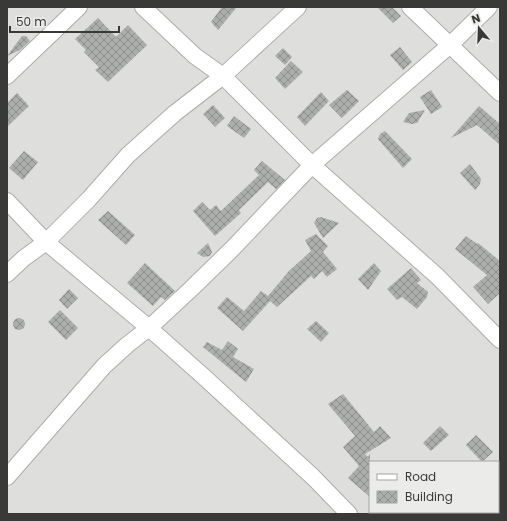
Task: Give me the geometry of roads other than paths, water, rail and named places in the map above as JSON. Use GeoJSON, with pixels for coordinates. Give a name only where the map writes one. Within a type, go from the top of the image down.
{"type":"FeatureCollection","features":[{"type":"Feature","properties":{"kind":"street"},"geometry":{"type":"LineString","coordinates":[[7,76],[79,7]]}},
{"type":"Feature","properties":{"kind":"street"},"geometry":{"type":"LineString","coordinates":[[143,7],[196,56],[223,76],[312,165],[437,276],[500,340]]}},
{"type":"Feature","properties":{"kind":"street"},"geometry":{"type":"LineString","coordinates":[[7,274],[24,258],[46,242],[89,199],[128,155],[175,113],[223,76],[298,7]]}},
{"type":"Feature","properties":{"kind":"street"},"geometry":{"type":"LineString","coordinates":[[410,7],[500,93]]}},
{"type":"Feature","properties":{"kind":"street"},"geometry":{"type":"LineString","coordinates":[[7,477],[45,431],[104,366],[126,345],[149,328],[232,249],[312,165],[450,45],[489,7]]}},
{"type":"Feature","properties":{"kind":"street"},"geometry":{"type":"LineString","coordinates":[[7,201],[46,242],[149,328],[257,424],[349,514]]}}]}
